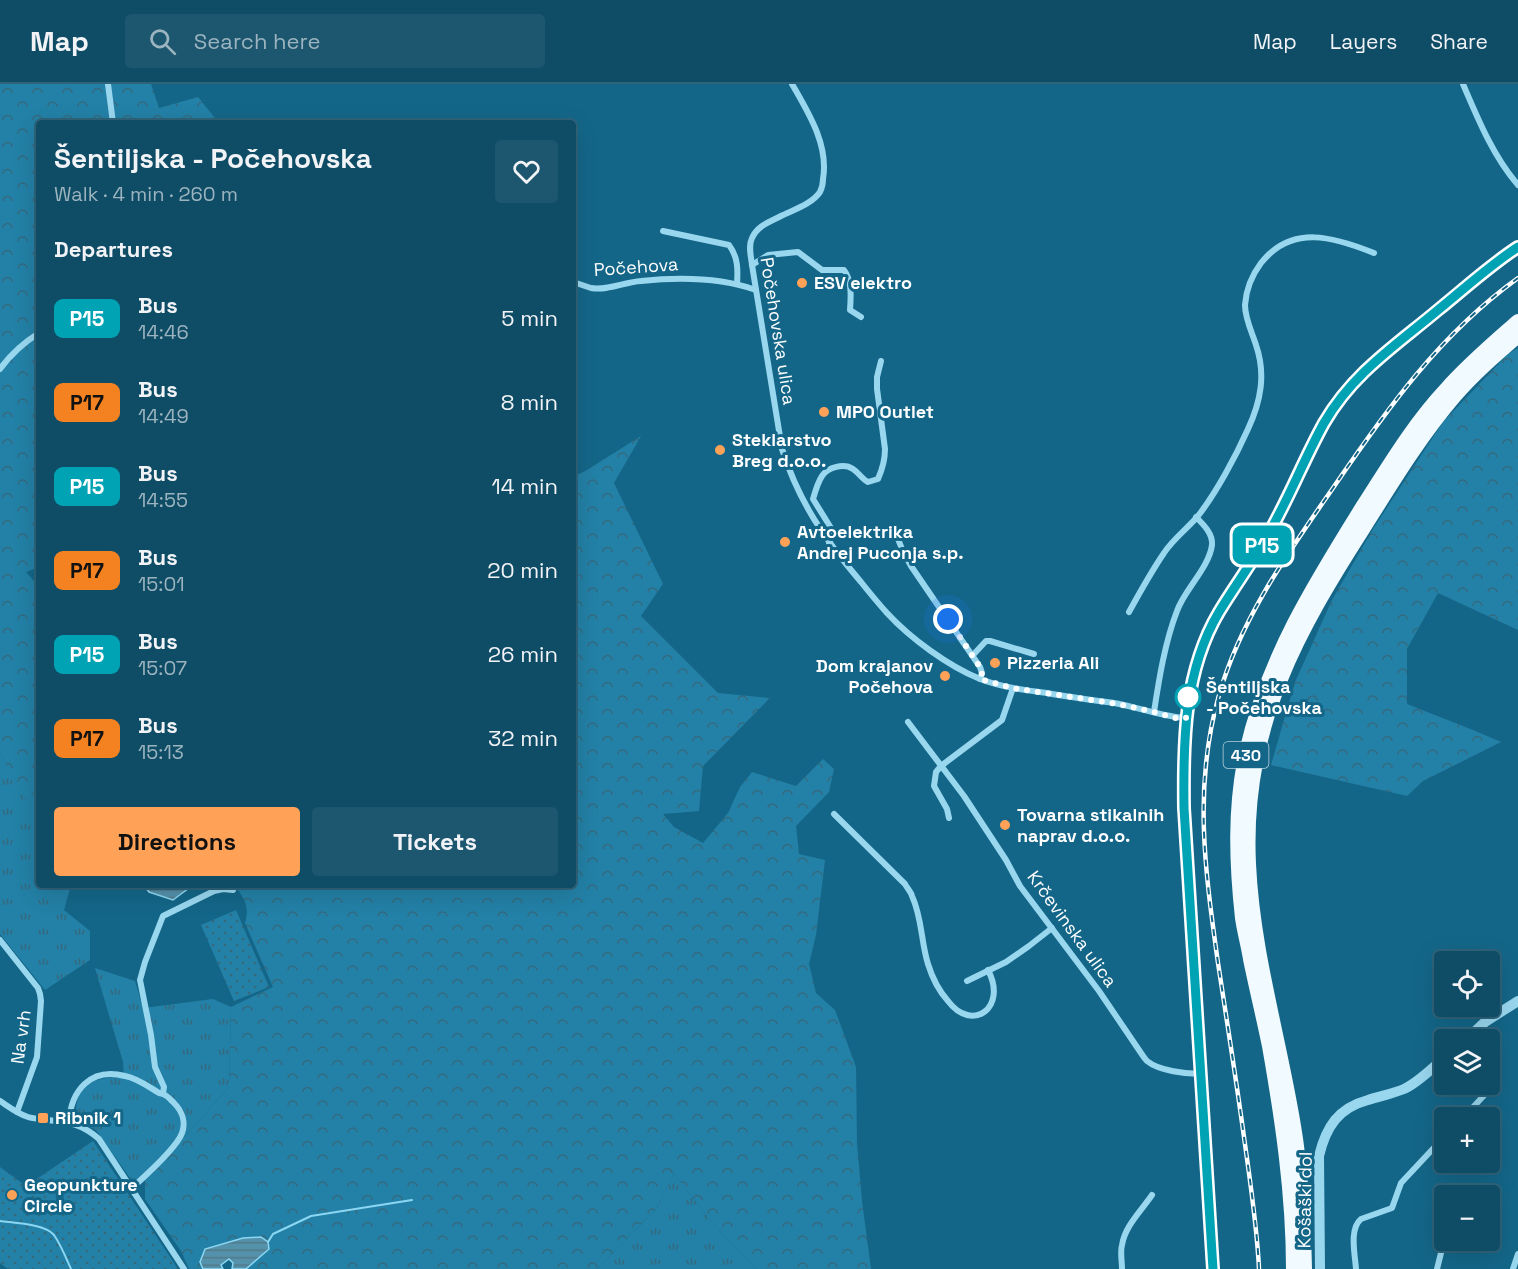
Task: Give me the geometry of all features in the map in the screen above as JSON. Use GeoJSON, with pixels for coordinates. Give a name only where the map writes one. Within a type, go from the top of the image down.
{"type":"FeatureCollection","features":[{"type":"Feature","properties":{"kind":"highway","name":"430"},"geometry":{"type":"LineString","coordinates":[[1293,1269],[1293,1226],[1283,1134],[1241,900],[1237,832],[1239,796],[1246,753],[1258,706],[1275,662],[1300,609],[1342,540],[1414,429],[1444,391],[1476,357],[1518,321]]}},
{"type":"Feature","properties":{"kind":"highway","name":"430"},"geometry":{"type":"LineString","coordinates":[[1305,1269],[1302,1188],[1295,1129],[1252,902],[1249,828],[1258,753],[1268,714],[1281,678],[1300,638],[1380,501],[1424,436],[1455,396],[1518,336]]}},
{"type":"Feature","properties":{"kind":"street"},"geometry":{"type":"LineString","coordinates":[[108,84],[113,120]]}},
{"type":"Feature","properties":{"kind":"street","name":"Počehovska ulica"},"geometry":{"type":"LineString","coordinates":[[792,84],[816,129],[823,157],[823,184],[820,191],[809,201],[760,226],[752,237],[750,246],[782,449],[800,495],[829,544],[888,614],[916,640],[959,669],[980,679],[1012,688],[1118,704],[1174,718],[1186,718]]}},
{"type":"Feature","properties":{"kind":"street"},"geometry":{"type":"LineString","coordinates":[[1462,84],[1495,153],[1518,185]]}},
{"type":"Feature","properties":{"kind":"street","name":"Počehova"},"geometry":{"type":"LineString","coordinates":[[576,283],[592,288],[603,288],[659,279],[693,278],[738,284],[737,261],[729,245],[663,231]]}},
{"type":"Feature","properties":{"kind":"street"},"geometry":{"type":"LineString","coordinates":[[1129,612],[1165,551],[1208,501],[1249,428],[1261,395],[1262,368],[1245,308],[1246,297],[1254,274],[1276,248],[1296,239],[1320,237],[1340,241],[1374,253]]}},
{"type":"Feature","properties":{"kind":"street"},"geometry":{"type":"LineString","coordinates":[[1214,1269],[1184,808],[1186,718],[1188,697],[1195,670],[1218,613],[1271,529],[1290,494],[1312,444],[1332,410],[1348,389],[1375,361],[1518,246]]}},
{"type":"Feature","properties":{"kind":"street"},"geometry":{"type":"LineString","coordinates":[[752,265],[768,255],[798,252],[822,270],[844,270],[848,275],[850,310],[861,317]]}},
{"type":"Feature","properties":{"kind":"street"},"geometry":{"type":"LineString","coordinates":[[738,284],[756,290]]}},
{"type":"Feature","properties":{"kind":"street"},"geometry":{"type":"LineString","coordinates":[[0,369],[23,344],[36,335]]}},
{"type":"Feature","properties":{"kind":"street","name":"Počehovska ulica"},"geometry":{"type":"LineString","coordinates":[[829,544],[831,528],[813,499],[822,476],[832,468],[845,466],[852,468],[868,482],[878,478],[885,457],[877,388],[880,360]]}},
{"type":"Feature","properties":{"kind":"street"},"geometry":{"type":"LineString","coordinates":[[1154,712],[1163,662],[1177,609],[1209,556],[1212,545],[1210,534],[1196,517]]}},
{"type":"Feature","properties":{"kind":"street"},"geometry":{"type":"LineString","coordinates":[[896,534],[911,566],[980,667],[982,673],[980,679]]}},
{"type":"Feature","properties":{"kind":"street"},"geometry":{"type":"LineString","coordinates":[[973,655],[986,641],[1034,654]]}},
{"type":"Feature","properties":{"kind":"street"},"geometry":{"type":"LineString","coordinates":[[949,818],[947,809],[934,786],[936,772],[1002,720],[1012,688]]}},
{"type":"Feature","properties":{"kind":"street","name":"Krčevinska ulica"},"geometry":{"type":"LineString","coordinates":[[908,722],[970,805],[1020,885],[1099,991],[1147,1061],[1170,1071],[1202,1074]]}},
{"type":"Feature","properties":{"kind":"street"},"geometry":{"type":"LineString","coordinates":[[834,814],[905,884],[912,896],[918,915],[928,964],[949,1004],[963,1014],[974,1015],[986,1011],[993,1001],[994,992],[994,980],[988,970]]}},
{"type":"Feature","properties":{"kind":"street"},"geometry":{"type":"LineString","coordinates":[[164,1093],[164,1087],[155,1067],[141,990],[140,980],[145,962],[163,916],[214,891],[233,890]]}},
{"type":"Feature","properties":{"kind":"street"},"geometry":{"type":"LineString","coordinates":[[968,981],[1006,962],[1052,928]]}},
{"type":"Feature","properties":{"kind":"street","name":"Na vrh"},"geometry":{"type":"LineString","coordinates":[[0,940],[38,988],[40,994],[37,1057],[17,1112]]}},
{"type":"Feature","properties":{"kind":"street"},"geometry":{"type":"LineString","coordinates":[[1478,1029],[1518,1001]]}},
{"type":"Feature","properties":{"kind":"street","name":"Košaški dol"},"geometry":{"type":"LineString","coordinates":[[1320,1269],[1319,1156],[1330,1124],[1344,1110],[1414,1084],[1434,1067]]}},
{"type":"Feature","properties":{"kind":"street"},"geometry":{"type":"LineString","coordinates":[[69,1122],[69,1114],[79,1088],[89,1079],[98,1076],[116,1074],[129,1076],[159,1093],[164,1093],[180,1108],[183,1116],[182,1133],[179,1139],[132,1188]]}},
{"type":"Feature","properties":{"kind":"street"},"geometry":{"type":"LineString","coordinates":[[1473,1107],[1484,1095]]}},
{"type":"Feature","properties":{"kind":"street"},"geometry":{"type":"LineString","coordinates":[[0,1101],[30,1118],[69,1122],[99,1139],[184,1269]]}},
{"type":"Feature","properties":{"kind":"street"},"geometry":{"type":"LineString","coordinates":[[1356,1269],[1354,1232],[1358,1222],[1392,1208],[1401,1183],[1434,1148]]}},
{"type":"Feature","properties":{"kind":"street"},"geometry":{"type":"LineString","coordinates":[[1122,1269],[1121,1247],[1124,1237],[1129,1225],[1152,1195]]}},
{"type":"Feature","properties":{"kind":"street"},"geometry":{"type":"LineString","coordinates":[[1437,1269],[1442,1251]]}},
{"type":"Feature","properties":{"kind":"street"},"geometry":{"type":"LineString","coordinates":[[1513,1269],[1518,1254]]}},
{"type":"Feature","properties":{"kind":"green space"},"geometry":{"type":"Polygon","coordinates":[[[0,84],[151,84],[159,108],[198,97],[217,120],[36,120],[36,391],[34,393],[36,410],[36,568],[26,572],[36,584],[36,782],[30,807],[0,753],[0,84]]]}},
{"type":"Feature","properties":{"kind":"green space"},"geometry":{"type":"Polygon","coordinates":[[[1518,348],[1518,630],[1438,593],[1407,649],[1407,704],[1501,742],[1423,781],[1407,796],[1271,765],[1295,682],[1332,600],[1373,529],[1443,422],[1508,354],[1518,348]]]}},
{"type":"Feature","properties":{"kind":"green space"},"geometry":{"type":"Polygon","coordinates":[[[641,436],[614,483],[663,584],[641,616],[718,693],[770,698],[703,766],[699,811],[663,814],[674,827],[703,843],[728,813],[740,787],[752,772],[796,786],[823,759],[834,769],[829,792],[796,826],[799,854],[825,860],[816,935],[809,964],[816,993],[835,1010],[856,1067],[857,1143],[871,1269],[756,1269],[709,1219],[674,1173],[657,1208],[597,1269],[246,1269],[269,1249],[200,1262],[203,1269],[189,1269],[181,1251],[145,1199],[145,1181],[229,1087],[231,1007],[273,987],[245,923],[246,907],[237,888],[576,888],[576,476],[641,436]]]}},
{"type":"Feature","properties":{"kind":"green space"},"geometry":{"type":"Polygon","coordinates":[[[0,753],[30,806],[36,782],[36,888],[70,888],[64,910],[90,931],[90,960],[45,990],[0,934],[0,753]]]}},
{"type":"Feature","properties":{"kind":"green space"},"geometry":{"type":"Polygon","coordinates":[[[236,910],[269,987],[234,1001],[201,925],[236,910]]]}},
{"type":"Feature","properties":{"kind":"green space"},"geometry":{"type":"Polygon","coordinates":[[[95,968],[135,981],[143,1008],[213,999],[231,1007],[229,1087],[145,1181],[130,1178],[96,1130],[76,1120],[78,1098],[87,1085],[103,1079],[124,1077],[123,1062],[95,968]]]}},
{"type":"Feature","properties":{"kind":"green space"},"geometry":{"type":"Polygon","coordinates":[[[93,1141],[178,1269],[8,1269],[0,1263],[0,1167],[26,1186],[93,1141]]]}},
{"type":"Feature","properties":{"kind":"green space"},"geometry":{"type":"Polygon","coordinates":[[[674,1173],[709,1219],[756,1269],[597,1269],[657,1208],[674,1173]]]}},
{"type":"Feature","properties":{"kind":"shaded area"},"geometry":{"type":"Polygon","coordinates":[[[146,888],[189,888],[173,900],[149,892],[146,888]]]}},
{"type":"Feature","properties":{"kind":"shaded area"},"geometry":{"type":"Polygon","coordinates":[[[261,1237],[268,1242],[269,1249],[246,1269],[232,1269],[233,1263],[229,1259],[221,1265],[223,1269],[203,1269],[200,1262],[205,1249],[243,1238],[261,1237]]]}},
{"type":"Feature","properties":{"kind":"waterway"},"geometry":{"type":"LineString","coordinates":[[268,1242],[273,1234],[311,1216],[412,1200]]}},
{"type":"Feature","properties":{"kind":"waterway"},"geometry":{"type":"LineString","coordinates":[[0,1221],[50,1231],[59,1243],[71,1269]]}},
{"type":"Feature","properties":{"kind":"railway"},"geometry":{"type":"LineString","coordinates":[[1259,1269],[1251,1186],[1218,963],[1206,862],[1204,829],[1206,763],[1219,695],[1240,639],[1267,587],[1374,430],[1416,374],[1439,348],[1464,323],[1518,278]]}},
{"type":"Feature","properties":{"kind":"bus line","name":"P15"},"geometry":{"type":"LineString","coordinates":[[1213,1269],[1184,808],[1186,718],[1193,678],[1218,613],[1266,539],[1290,494],[1312,444],[1332,410],[1348,389],[1375,361],[1518,247]]}},
{"type":"Feature","properties":{"kind":"place","name":"ESV elektro"},"geometry":{"type":"Point","coordinates":[802,283]}},
{"type":"Feature","properties":{"kind":"place","name":"MPO Outlet"},"geometry":{"type":"Point","coordinates":[824,412]}},
{"type":"Feature","properties":{"kind":"place","name":"Steklarstvo Breg d.o.o."},"geometry":{"type":"Point","coordinates":[720,450]}},
{"type":"Feature","properties":{"kind":"place","name":"Avtoelektrika Andrej Puconja s.p."},"geometry":{"type":"Point","coordinates":[785,542]}},
{"type":"Feature","properties":{"kind":"place","name":"Pizzeria Ali"},"geometry":{"type":"Point","coordinates":[995,663]}},
{"type":"Feature","properties":{"kind":"place","name":"Dom krajanov Počehova"},"geometry":{"type":"Point","coordinates":[945,676]}},
{"type":"Feature","properties":{"kind":"place","name":"Šentiljska - Počehovska"},"geometry":{"type":"Point","coordinates":[1188,697]}},
{"type":"Feature","properties":{"kind":"place","name":"Tovarna stikalnih naprav d.o.o."},"geometry":{"type":"Point","coordinates":[1005,825]}},
{"type":"Feature","properties":{"kind":"place","name":"Ribnik 1"},"geometry":{"type":"Point","coordinates":[43,1118]}},
{"type":"Feature","properties":{"kind":"place","name":"Geopunkture Circle"},"geometry":{"type":"Point","coordinates":[12,1195]}},
{"type":"Feature","properties":{"kind":"route"},"geometry":{"type":"LineString","coordinates":[[948,619],[980,667],[982,673],[980,679],[1012,688],[1135,707],[1174,718],[1186,718],[1188,697]]}}]}
